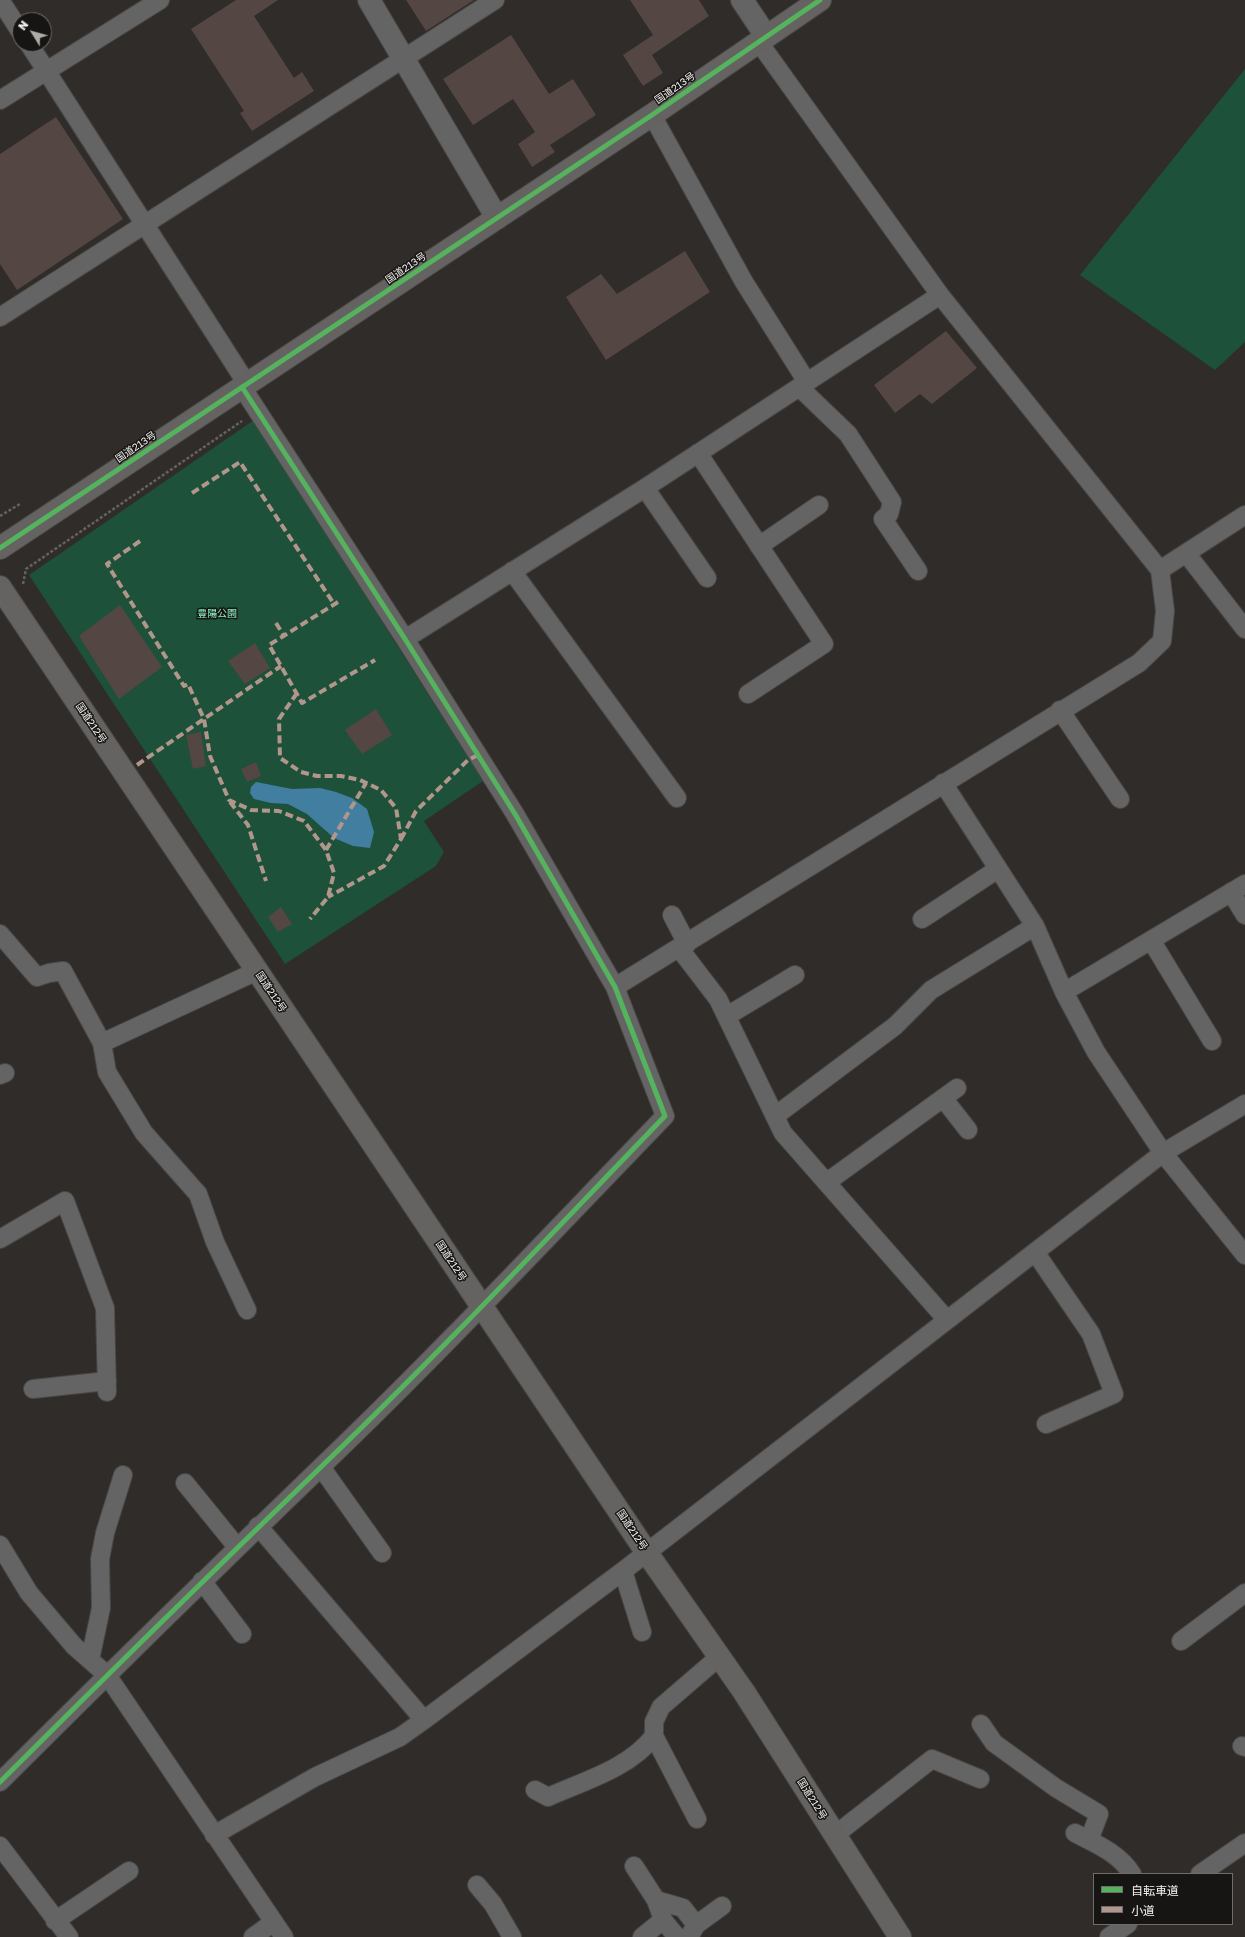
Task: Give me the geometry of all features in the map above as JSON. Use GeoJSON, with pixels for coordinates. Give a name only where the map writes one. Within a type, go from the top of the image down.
{"type":"FeatureCollection","features":[{"type":"Feature","properties":{"kind":"highway","name":"国道213号"},"geometry":{"type":"LineString","coordinates":[[0,548],[652,116],[820,0]]}},
{"type":"Feature","properties":{"kind":"highway","name":"国道212号"},"geometry":{"type":"LineString","coordinates":[[0,587],[647,1553],[744,1692],[900,1937]]}},
{"type":"Feature","properties":{"kind":"street"},"geometry":{"type":"LineString","coordinates":[[0,0],[12,19]]}},
{"type":"Feature","properties":{"kind":"street"},"geometry":{"type":"LineString","coordinates":[[0,100],[160,0]]}},
{"type":"Feature","properties":{"kind":"street"},"geometry":{"type":"LineString","coordinates":[[369,0],[497,218]]}},
{"type":"Feature","properties":{"kind":"street"},"geometry":{"type":"LineString","coordinates":[[0,317],[495,0]]}},
{"type":"Feature","properties":{"kind":"street"},"geometry":{"type":"LineString","coordinates":[[615,987],[1139,662],[1162,641],[1165,611],[1160,570],[940,295],[762,39],[742,0]]}},
{"type":"Feature","properties":{"kind":"street"},"geometry":{"type":"LineString","coordinates":[[0,1782],[258,1526],[321,1467],[481,1306],[665,1116],[615,987],[515,814],[244,385],[145,225],[34,52]]}},
{"type":"Feature","properties":{"kind":"street"},"geometry":{"type":"LineString","coordinates":[[652,116],[744,282],[803,384],[848,434],[892,502],[889,514],[883,519],[918,571]]}},
{"type":"Feature","properties":{"kind":"street"},"geometry":{"type":"LineString","coordinates":[[405,639],[645,488],[940,295]]}},
{"type":"Feature","properties":{"kind":"street"},"geometry":{"type":"LineString","coordinates":[[698,453],[824,644],[748,694]]}},
{"type":"Feature","properties":{"kind":"street"},"geometry":{"type":"LineString","coordinates":[[645,488],[707,578]]}},
{"type":"Feature","properties":{"kind":"street"},"geometry":{"type":"LineString","coordinates":[[759,546],[819,505]]}},
{"type":"Feature","properties":{"kind":"street"},"geometry":{"type":"LineString","coordinates":[[1160,570],[1245,515]]}},
{"type":"Feature","properties":{"kind":"street"},"geometry":{"type":"LineString","coordinates":[[1186,553],[1245,629]]}},
{"type":"Feature","properties":{"kind":"street"},"geometry":{"type":"LineString","coordinates":[[512,571],[677,798]]}},
{"type":"Feature","properties":{"kind":"street"},"geometry":{"type":"LineString","coordinates":[[1060,710],[1120,799]]}},
{"type":"Feature","properties":{"kind":"street"},"geometry":{"type":"LineString","coordinates":[[943,784],[1035,926],[1064,992],[1096,1052],[1163,1153],[1245,1255]]}},
{"type":"Feature","properties":{"kind":"street"},"geometry":{"type":"LineString","coordinates":[[922,919],[998,869]]}},
{"type":"Feature","properties":{"kind":"street"},"geometry":{"type":"LineString","coordinates":[[1064,992],[1238,888],[1245,915]]}},
{"type":"Feature","properties":{"kind":"street"},"geometry":{"type":"LineString","coordinates":[[672,915],[683,946],[718,999],[783,1133],[947,1320]]}},
{"type":"Feature","properties":{"kind":"street"},"geometry":{"type":"LineString","coordinates":[[775,1116],[895,1026],[931,990],[1035,926]]}},
{"type":"Feature","properties":{"kind":"street"},"geometry":{"type":"LineString","coordinates":[[0,934],[37,977],[49,972],[63,971],[102,1042],[108,1072],[144,1133],[198,1194],[215,1242],[247,1310]]}},
{"type":"Feature","properties":{"kind":"street"},"geometry":{"type":"LineString","coordinates":[[1151,940],[1212,1041]]}},
{"type":"Feature","properties":{"kind":"street"},"geometry":{"type":"LineString","coordinates":[[102,1042],[257,971]]}},
{"type":"Feature","properties":{"kind":"street"},"geometry":{"type":"LineString","coordinates":[[727,1016],[795,975]]}},
{"type":"Feature","properties":{"kind":"street"},"geometry":{"type":"LineString","coordinates":[[827,1182],[950,1093],[968,1130]]}},
{"type":"Feature","properties":{"kind":"street"},"geometry":{"type":"LineString","coordinates":[[214,1835],[315,1776],[400,1737],[424,1720],[647,1553],[1163,1153],[1245,1104]]}},
{"type":"Feature","properties":{"kind":"street"},"geometry":{"type":"LineString","coordinates":[[0,1238],[65,1201],[105,1308],[107,1387],[33,1389]]}},
{"type":"Feature","properties":{"kind":"street"},"geometry":{"type":"LineString","coordinates":[[1035,1252],[1091,1334],[1114,1394],[1046,1424]]}},
{"type":"Feature","properties":{"kind":"street"},"geometry":{"type":"LineString","coordinates":[[321,1467],[382,1553]]}},
{"type":"Feature","properties":{"kind":"street"},"geometry":{"type":"LineString","coordinates":[[90,1660],[101,1608],[100,1559],[105,1533],[123,1475]]}},
{"type":"Feature","properties":{"kind":"street"},"geometry":{"type":"LineString","coordinates":[[185,1483],[237,1547]]}},
{"type":"Feature","properties":{"kind":"street"},"geometry":{"type":"LineString","coordinates":[[258,1526],[424,1720]]}},
{"type":"Feature","properties":{"kind":"street"},"geometry":{"type":"LineString","coordinates":[[0,1545],[29,1593],[74,1646],[107,1675],[284,1937]]}},
{"type":"Feature","properties":{"kind":"street"},"geometry":{"type":"LineString","coordinates":[[623,1571],[642,1632]]}},
{"type":"Feature","properties":{"kind":"street"},"geometry":{"type":"LineString","coordinates":[[202,1581],[242,1634]]}},
{"type":"Feature","properties":{"kind":"street"},"geometry":{"type":"LineString","coordinates":[[1181,1641],[1245,1593]]}},
{"type":"Feature","properties":{"kind":"street"},"geometry":{"type":"LineString","coordinates":[[697,1819],[654,1736],[654,1722],[661,1707],[719,1657]]}},
{"type":"Feature","properties":{"kind":"street"},"geometry":{"type":"LineString","coordinates":[[981,1724],[994,1744],[1056,1788],[1099,1814],[1082,1836],[1109,1850],[1126,1865],[1131,1873]]}},
{"type":"Feature","properties":{"kind":"street"},"geometry":{"type":"LineString","coordinates":[[534,1790],[548,1797],[610,1770],[646,1747],[654,1736]]}},
{"type":"Feature","properties":{"kind":"street"},"geometry":{"type":"LineString","coordinates":[[835,1835],[932,1759],[980,1779]]}},
{"type":"Feature","properties":{"kind":"street"},"geometry":{"type":"LineString","coordinates":[[1201,1873],[1245,1843]]}},
{"type":"Feature","properties":{"kind":"street"},"geometry":{"type":"LineString","coordinates":[[0,1846],[55,1921],[69,1937]]}},
{"type":"Feature","properties":{"kind":"street"},"geometry":{"type":"LineString","coordinates":[[634,1866],[656,1900],[663,1920],[677,1937]]}},
{"type":"Feature","properties":{"kind":"street"},"geometry":{"type":"LineString","coordinates":[[55,1921],[129,1871]]}},
{"type":"Feature","properties":{"kind":"street"},"geometry":{"type":"LineString","coordinates":[[477,1885],[493,1904],[512,1937]]}},
{"type":"Feature","properties":{"kind":"street"},"geometry":{"type":"LineString","coordinates":[[656,1900],[683,1908],[693,1931],[722,1906]]}},
{"type":"Feature","properties":{"kind":"street"},"geometry":{"type":"LineString","coordinates":[[642,1937],[663,1920]]}},
{"type":"Feature","properties":{"kind":"street"},"geometry":{"type":"LineString","coordinates":[[253,1937],[274,1922]]}},
{"type":"Feature","properties":{"kind":"street"},"geometry":{"type":"LineString","coordinates":[[1109,1937],[1127,1925]]}},
{"type":"Feature","properties":{"kind":"path"},"geometry":{"type":"LineString","coordinates":[[26,589],[22,582],[26,569],[242,421]]}},
{"type":"Feature","properties":{"kind":"path"},"geometry":{"type":"LineString","coordinates":[[0,516],[20,504]]}},
{"type":"Feature","properties":{"kind":"green space"},"geometry":{"type":"Polygon","coordinates":[[[1245,69],[1245,342],[1215,370],[1080,275],[1245,69]]]}},
{"type":"Feature","properties":{"kind":"green space","name":"豊陽公園"},"geometry":{"type":"Polygon","coordinates":[[[254,420],[483,781],[424,821],[444,852],[436,866],[285,964],[29,575],[254,420]]]}},
{"type":"Feature","properties":{"kind":"water"},"geometry":{"type":"Polygon","coordinates":[[[256,782],[292,789],[320,788],[352,798],[367,809],[374,832],[370,848],[353,846],[334,838],[307,814],[288,804],[271,803],[254,799],[250,793],[251,787],[256,782]]]}},
{"type":"Feature","properties":{"kind":"building"},"geometry":{"type":"Polygon","coordinates":[[[236,0],[278,0],[254,16],[294,78],[302,72],[314,91],[252,131],[240,113],[244,111],[191,29],[236,0]]]}},
{"type":"Feature","properties":{"kind":"building"},"geometry":{"type":"Polygon","coordinates":[[[406,0],[474,0],[426,31],[406,0]]]}},
{"type":"Feature","properties":{"kind":"building"},"geometry":{"type":"Polygon","coordinates":[[[630,0],[699,0],[709,16],[652,55],[663,73],[643,86],[623,55],[653,35],[630,0]]]}},
{"type":"Feature","properties":{"kind":"building"},"geometry":{"type":"Polygon","coordinates":[[[511,35],[549,94],[573,79],[596,115],[550,145],[555,152],[532,167],[518,144],[535,132],[513,99],[473,125],[443,79],[511,35]]]}},
{"type":"Feature","properties":{"kind":"building"},"geometry":{"type":"Polygon","coordinates":[[[56,117],[123,219],[17,290],[0,264],[0,154],[56,117]]]}},
{"type":"Feature","properties":{"kind":"building"},"geometry":{"type":"Polygon","coordinates":[[[685,251],[710,292],[606,360],[566,297],[601,274],[617,294],[685,251]]]}},
{"type":"Feature","properties":{"kind":"building"},"geometry":{"type":"Polygon","coordinates":[[[946,331],[977,368],[932,404],[920,394],[895,413],[874,385],[946,331]]]}},
{"type":"Feature","properties":{"kind":"building"},"geometry":{"type":"Polygon","coordinates":[[[120,605],[162,667],[119,699],[79,636],[120,605]]]}},
{"type":"Feature","properties":{"kind":"building"},"geometry":{"type":"Polygon","coordinates":[[[255,643],[270,668],[245,684],[228,661],[255,643]]]}},
{"type":"Feature","properties":{"kind":"building"},"geometry":{"type":"Polygon","coordinates":[[[376,709],[392,735],[362,754],[345,730],[376,709]]]}},
{"type":"Feature","properties":{"kind":"building"},"geometry":{"type":"Polygon","coordinates":[[[201,732],[206,766],[193,769],[186,735],[201,732]]]}},
{"type":"Feature","properties":{"kind":"building"},"geometry":{"type":"Polygon","coordinates":[[[256,762],[261,776],[247,782],[241,769],[256,762]]]}},
{"type":"Feature","properties":{"kind":"building"},"geometry":{"type":"Polygon","coordinates":[[[281,907],[292,924],[278,932],[268,917],[281,907]]]}},
{"type":"Feature","properties":{"kind":"marked path"},"geometry":{"type":"LineString","coordinates":[[192,493],[240,462],[334,604]]}},
{"type":"Feature","properties":{"kind":"marked path"},"geometry":{"type":"LineString","coordinates":[[140,541],[107,564],[184,686],[188,684],[204,719],[210,756],[229,800],[251,810],[279,811],[304,821],[326,850],[334,873],[328,897],[310,919]]}},
{"type":"Feature","properties":{"kind":"marked path"},"geometry":{"type":"LineString","coordinates":[[338,602],[269,645],[302,703],[375,660]]}},
{"type":"Feature","properties":{"kind":"marked path"},"geometry":{"type":"LineString","coordinates":[[276,623],[284,636]]}},
{"type":"Feature","properties":{"kind":"marked path"},"geometry":{"type":"LineString","coordinates":[[137,765],[281,666]]}},
{"type":"Feature","properties":{"kind":"marked path"},"geometry":{"type":"LineString","coordinates":[[297,693],[279,719],[280,758],[301,772],[317,776],[341,776],[360,780],[381,790],[396,808],[401,839],[384,866],[328,897]]}},
{"type":"Feature","properties":{"kind":"marked path"},"geometry":{"type":"LineString","coordinates":[[401,839],[416,811],[468,760],[478,755]]}},
{"type":"Feature","properties":{"kind":"marked path"},"geometry":{"type":"LineString","coordinates":[[326,850],[366,783]]}},
{"type":"Feature","properties":{"kind":"marked path"},"geometry":{"type":"LineString","coordinates":[[230,802],[248,825],[266,881]]}},
{"type":"Feature","properties":{"kind":"cycle path"},"geometry":{"type":"LineString","coordinates":[[0,548],[652,115],[820,0]]}},
{"type":"Feature","properties":{"kind":"cycle path"},"geometry":{"type":"LineString","coordinates":[[0,1782],[408,1381],[665,1116],[615,987],[515,814],[405,639],[242,387]]}}]}
